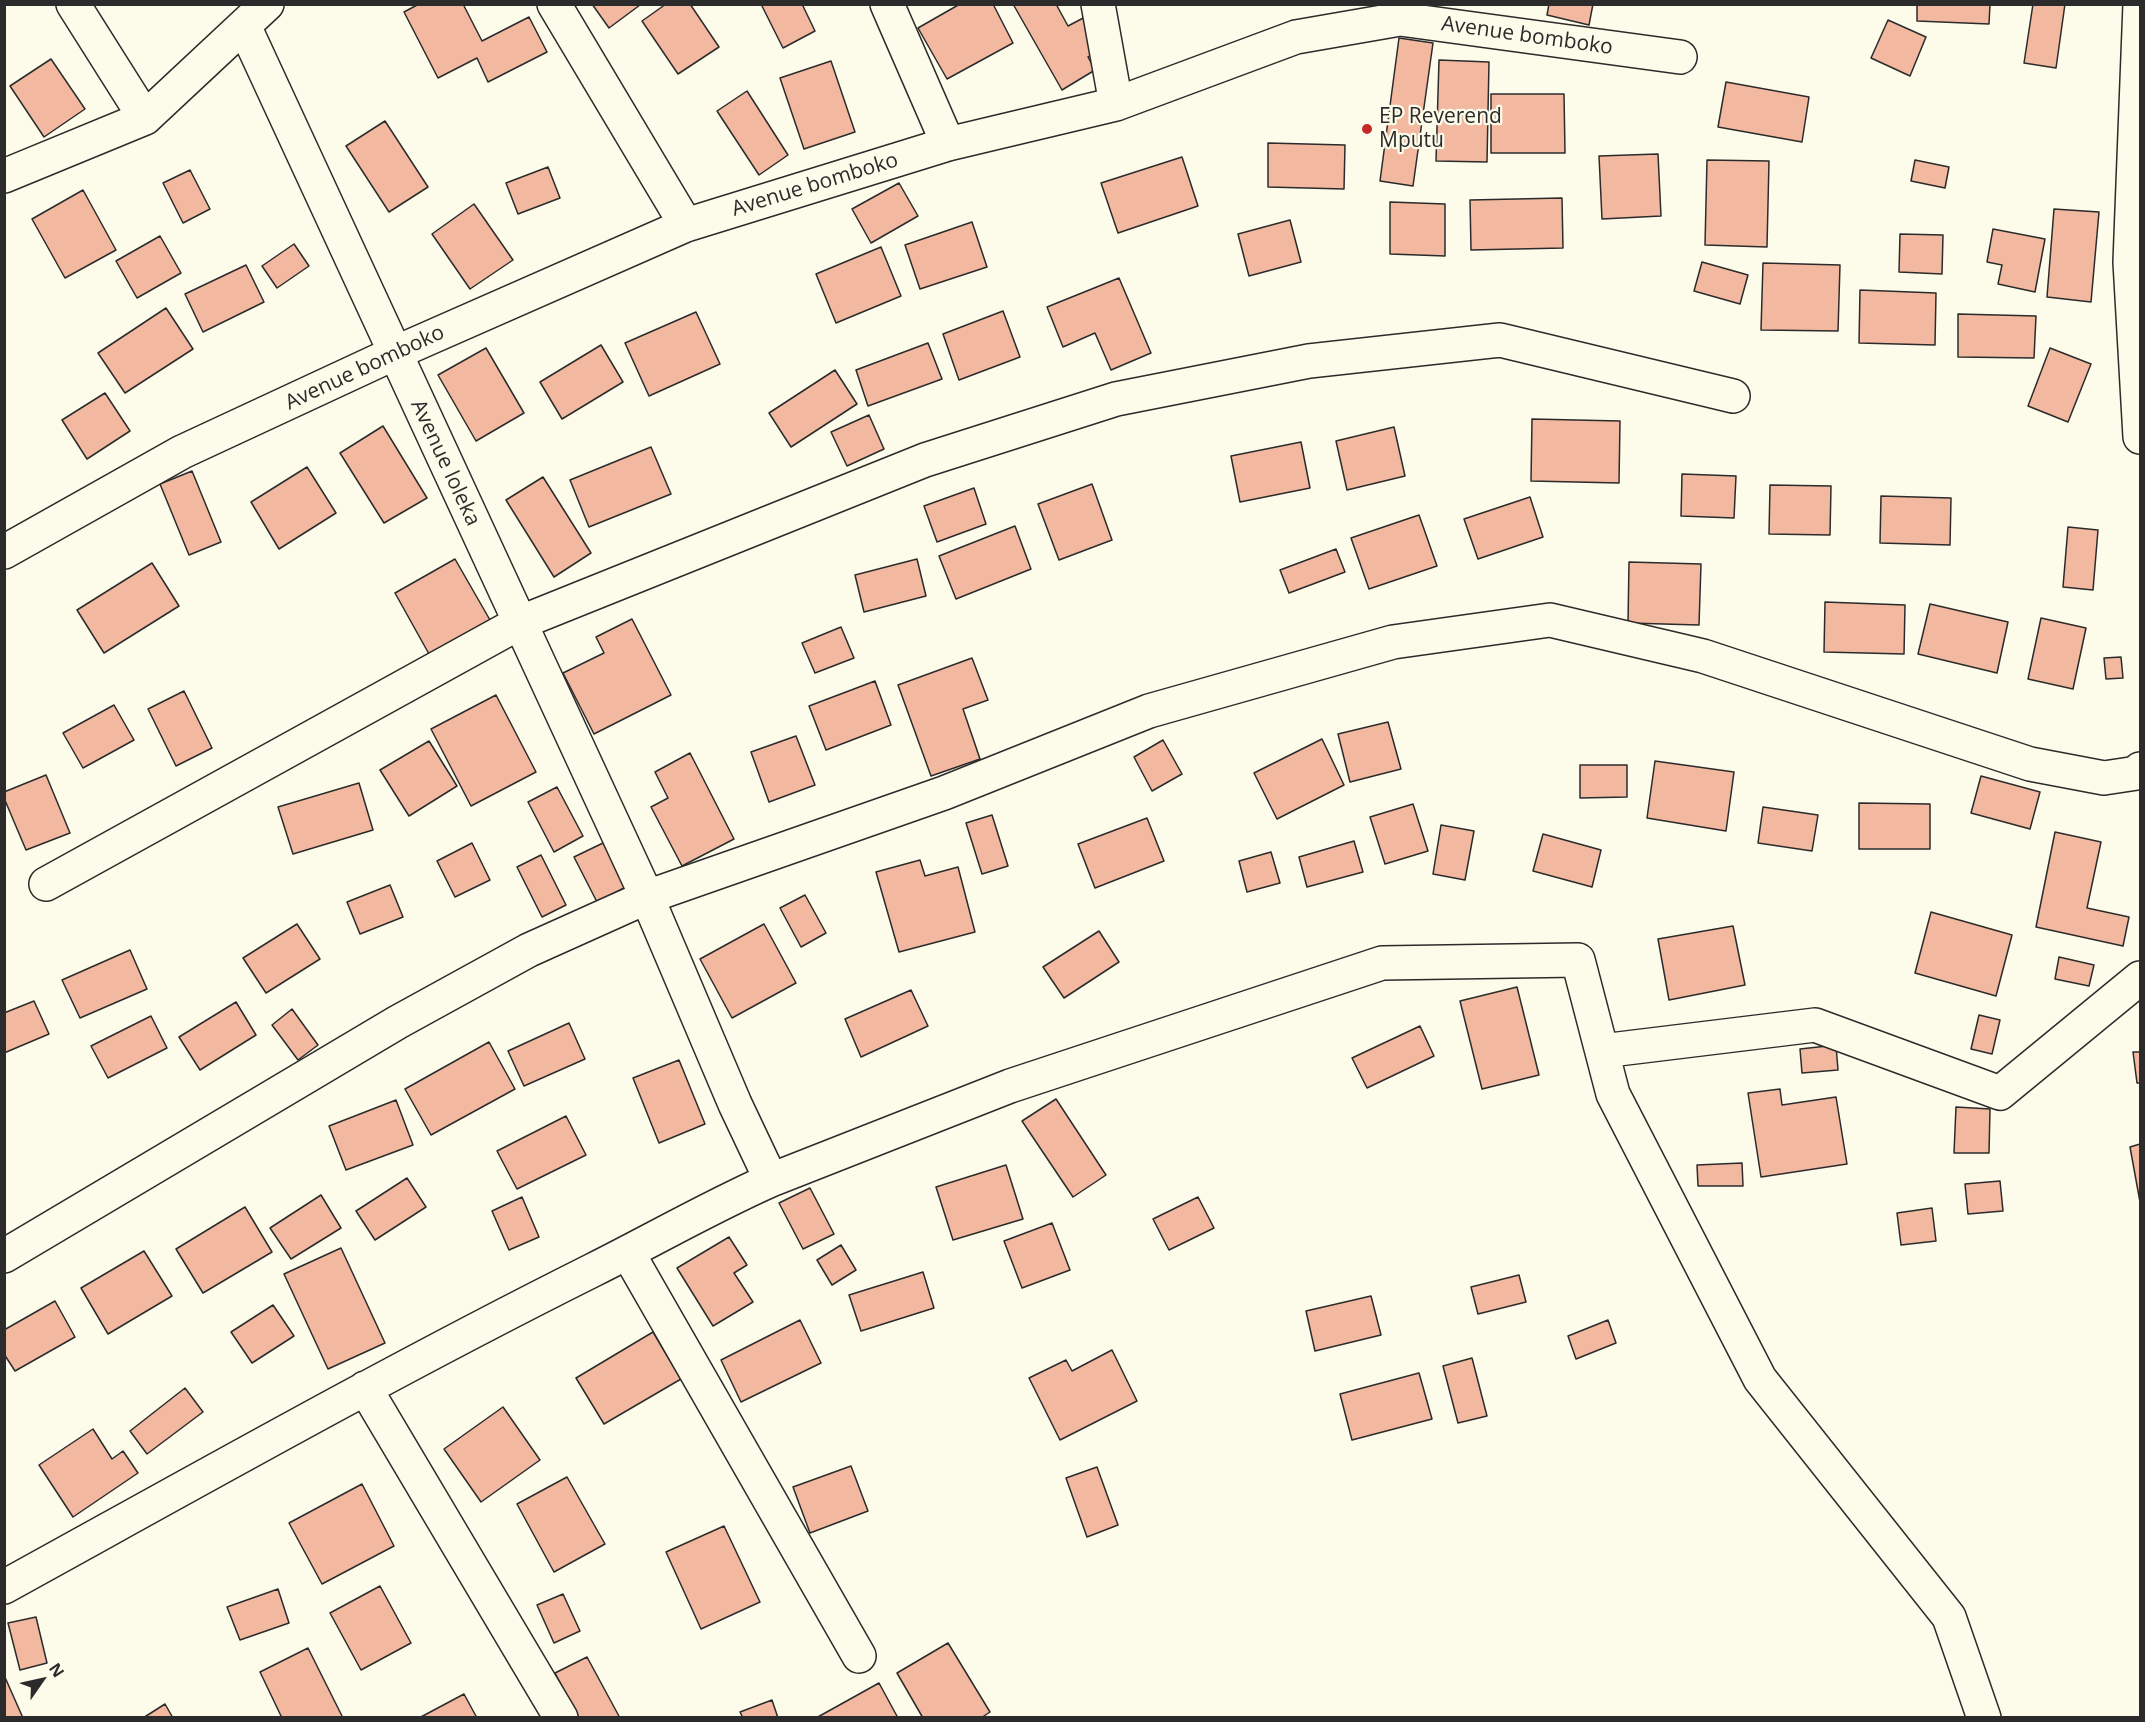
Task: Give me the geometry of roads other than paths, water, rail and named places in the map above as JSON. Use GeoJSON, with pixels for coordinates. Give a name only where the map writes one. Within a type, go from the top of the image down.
{"type":"FeatureCollection","features":[{"type":"Feature","properties":{"kind":"street"},"geometry":{"type":"LineString","coordinates":[[73,4],[145,118]]}},
{"type":"Feature","properties":{"kind":"street"},"geometry":{"type":"LineString","coordinates":[[4,177],[145,118],[245,28],[267,4]]}},
{"type":"Feature","properties":{"kind":"street"},"geometry":{"type":"LineString","coordinates":[[554,4],[686,225]]}},
{"type":"Feature","properties":{"kind":"street"},"geometry":{"type":"LineString","coordinates":[[887,4],[948,144]]}},
{"type":"Feature","properties":{"kind":"street"},"geometry":{"type":"LineString","coordinates":[[1098,4],[1116,104]]}},
{"type":"Feature","properties":{"kind":"street"},"geometry":{"type":"LineString","coordinates":[[2140,4],[2135,263],[2140,437]]}},
{"type":"Feature","properties":{"kind":"street","name":"Avenue bomboko"},"geometry":{"type":"LineString","coordinates":[[4,552],[182,452],[395,353],[686,225],[948,144],[1116,104],[1296,37],[1400,19],[1680,57]]}},
{"type":"Feature","properties":{"kind":"street","name":"Avenue loleka"},"geometry":{"type":"LineString","coordinates":[[245,28],[647,897],[735,1104],[771,1180]]}},
{"type":"Feature","properties":{"kind":"street"},"geometry":{"type":"LineString","coordinates":[[46,884],[519,622],[925,460],[1116,399],[1309,361],[1500,340],[1733,396]]}},
{"type":"Feature","properties":{"kind":"street"},"geometry":{"type":"LineString","coordinates":[[4,1256],[398,1022],[529,950],[647,897],[945,793],[1149,711],[1393,642],[1550,620],[1703,656],[2030,764],[2104,778],[2139,776]]}},
{"type":"Feature","properties":{"kind":"street"},"geometry":{"type":"LineString","coordinates":[[4,1587],[437,1348],[628,1252],[715,1205],[771,1180],[1010,1086],[1382,963],[1578,960],[1613,1094],[1760,1379],[1948,1617],[1984,1718]]}},
{"type":"Feature","properties":{"kind":"street"},"geometry":{"type":"LineString","coordinates":[[1602,1051],[1815,1025],[2000,1093],[2140,978]]}},
{"type":"Feature","properties":{"kind":"street"},"geometry":{"type":"LineString","coordinates":[[628,1252],[859,1656]]}},
{"type":"Feature","properties":{"kind":"street"},"geometry":{"type":"LineString","coordinates":[[365,1388],[561,1718]]}},
{"type":"Feature","properties":{"kind":"place","name":"EP Reverend Mputu"},"geometry":{"type":"Point","coordinates":[1367,129]}}]}
